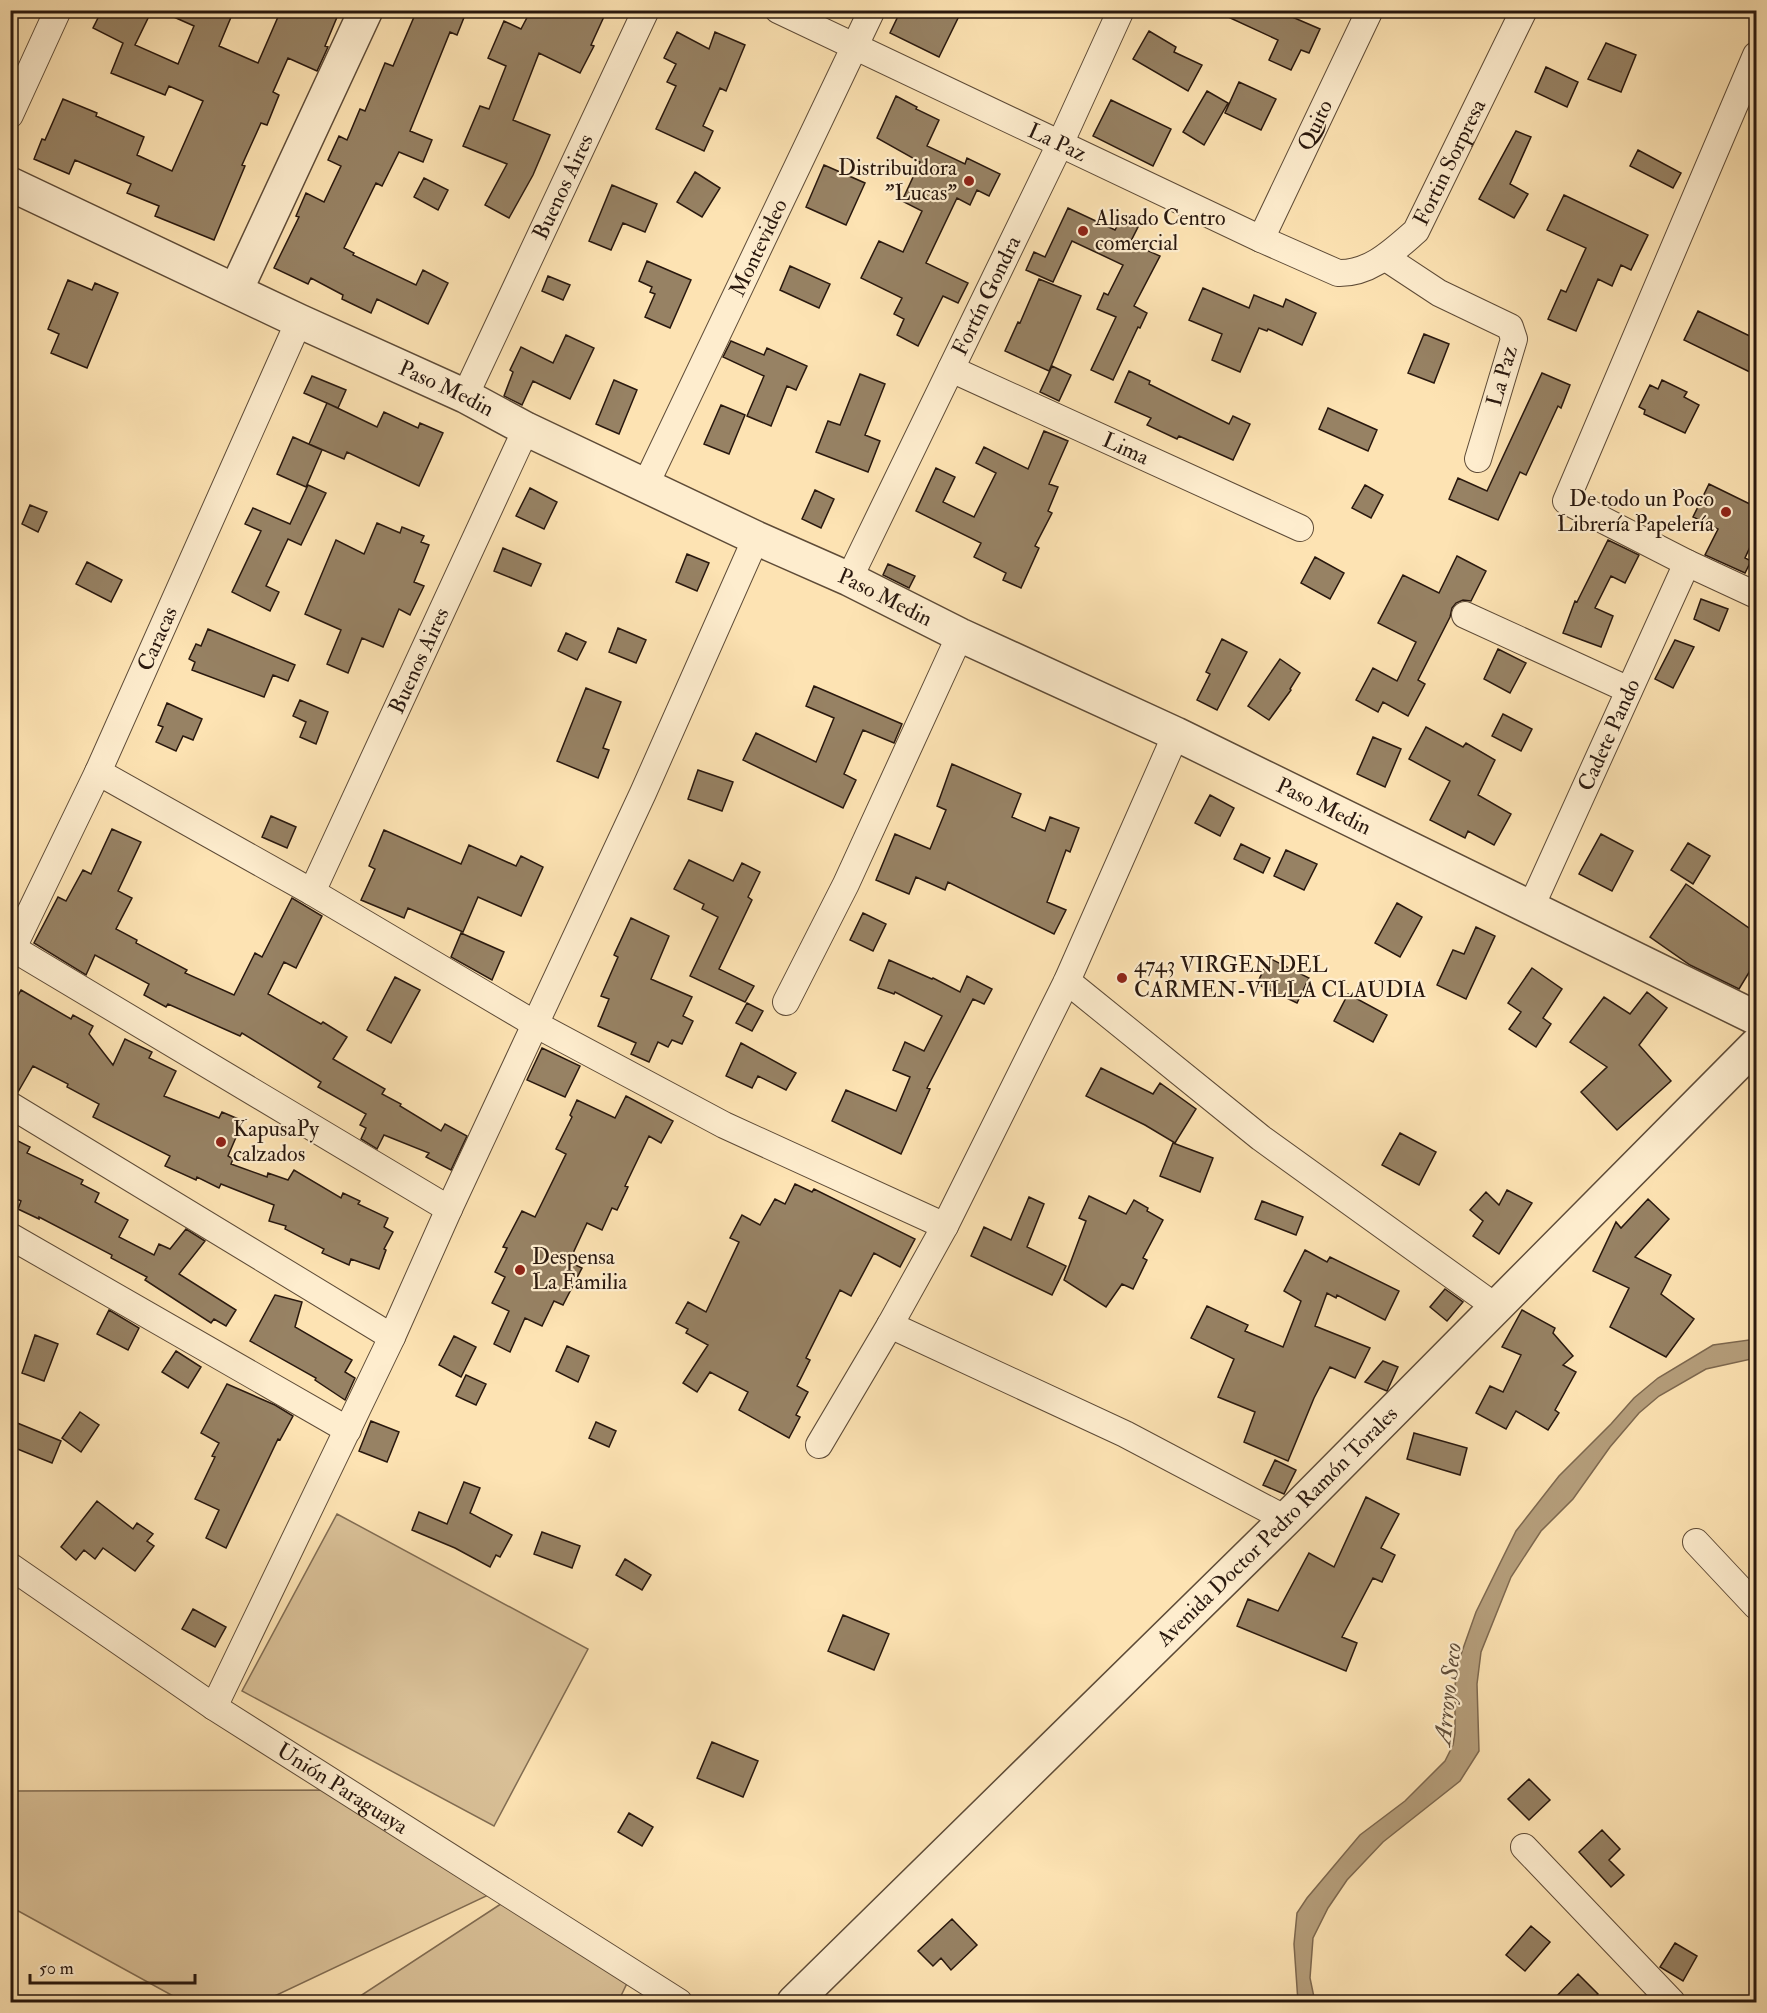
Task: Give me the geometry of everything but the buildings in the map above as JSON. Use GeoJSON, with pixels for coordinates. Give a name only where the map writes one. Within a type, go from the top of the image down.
{"type":"FeatureCollection","features":[{"type":"Feature","properties":{"kind":"street"},"geometry":{"type":"LineString","coordinates":[[10,115],[58,10]]}},
{"type":"Feature","properties":{"kind":"street"},"geometry":{"type":"LineString","coordinates":[[236,290],[366,10]]}},
{"type":"Feature","properties":{"kind":"street","name":"Buenos Aires"},"geometry":{"type":"LineString","coordinates":[[465,396],[646,10]]}},
{"type":"Feature","properties":{"kind":"street","name":"La Paz"},"geometry":{"type":"LineString","coordinates":[[778,10],[1338,273]]}},
{"type":"Feature","properties":{"kind":"street","name":"Montevideo"},"geometry":{"type":"LineString","coordinates":[[645,486],[872,10]]}},
{"type":"Feature","properties":{"kind":"street","name":"Fortín Gondra"},"geometry":{"type":"LineString","coordinates":[[849,579],[1060,144],[1121,10]]}},
{"type":"Feature","properties":{"kind":"street","name":"Quito"},"geometry":{"type":"LineString","coordinates":[[1262,239],[1370,10]]}},
{"type":"Feature","properties":{"kind":"street","name":"Fortin Sorpresa"},"geometry":{"type":"LineString","coordinates":[[1338,273],[1352,274],[1386,258],[1416,231],[1524,10]]}},
{"type":"Feature","properties":{"kind":"street"},"geometry":{"type":"LineString","coordinates":[[1756,55],[1566,501],[1756,595]]}},
{"type":"Feature","properties":{"kind":"street","name":"Paso Medin"},"geometry":{"type":"LineString","coordinates":[[10,184],[299,321],[465,396],[526,429],[756,538],[849,579],[960,635],[1176,734],[1756,1018]]}},
{"type":"Feature","properties":{"kind":"street","name":"La Paz"},"geometry":{"type":"LineString","coordinates":[[1386,258],[1439,293],[1510,327],[1513,333],[1514,339],[1478,459]]}},
{"type":"Feature","properties":{"kind":"street","name":"Caracas"},"geometry":{"type":"LineString","coordinates":[[12,951],[98,772],[299,321]]}},
{"type":"Feature","properties":{"kind":"street","name":"Lima"},"geometry":{"type":"LineString","coordinates":[[951,369],[1300,528]]}},
{"type":"Feature","properties":{"kind":"street","name":"Buenos Aires"},"geometry":{"type":"LineString","coordinates":[[312,892],[526,429]]}},
{"type":"Feature","properties":{"kind":"street"},"geometry":{"type":"LineString","coordinates":[[214,1707],[392,1337],[448,1209],[644,793],[756,538]]}},
{"type":"Feature","properties":{"kind":"street","name":"Cadete Pando"},"geometry":{"type":"LineString","coordinates":[[1531,907],[1687,562]]}},
{"type":"Feature","properties":{"kind":"street"},"geometry":{"type":"LineString","coordinates":[[1465,615],[1629,690]]}},
{"type":"Feature","properties":{"kind":"street"},"geometry":{"type":"LineString","coordinates":[[786,1002],[846,884],[960,635]]}},
{"type":"Feature","properties":{"kind":"street"},"geometry":{"type":"LineString","coordinates":[[819,1446],[945,1226],[1067,981],[1176,734]]}},
{"type":"Feature","properties":{"kind":"street"},"geometry":{"type":"LineString","coordinates":[[98,772],[312,892],[535,1024],[724,1125],[945,1226]]}},
{"type":"Feature","properties":{"kind":"street"},"geometry":{"type":"LineString","coordinates":[[12,951],[448,1209]]}},
{"type":"Feature","properties":{"kind":"street"},"geometry":{"type":"LineString","coordinates":[[1067,981],[1261,1138],[1496,1308]]}},
{"type":"Feature","properties":{"kind":"street","name":"Avenida Doctor Pedro Ramón Torales"},"geometry":{"type":"LineString","coordinates":[[794,2002],[1286,1519],[1756,1045]]}},
{"type":"Feature","properties":{"kind":"street"},"geometry":{"type":"LineString","coordinates":[[10,1105],[392,1337]]}},
{"type":"Feature","properties":{"kind":"street"},"geometry":{"type":"LineString","coordinates":[[10,1236],[348,1430]]}},
{"type":"Feature","properties":{"kind":"street"},"geometry":{"type":"LineString","coordinates":[[890,1325],[1125,1434],[1286,1519]]}},
{"type":"Feature","properties":{"kind":"street"},"geometry":{"type":"LineString","coordinates":[[1696,1542],[1756,1606]]}},
{"type":"Feature","properties":{"kind":"street","name":"Unión Paraguaya"},"geometry":{"type":"LineString","coordinates":[[10,1566],[214,1707],[679,2002]]}},
{"type":"Feature","properties":{"kind":"street"},"geometry":{"type":"LineString","coordinates":[[1524,1847],[1672,2002]]}},
{"type":"Feature","properties":{"kind":"shaded area"},"geometry":{"type":"Polygon","coordinates":[[[1756,1339],[1756,1358],[1706,1369],[1659,1396],[1639,1413],[1610,1447],[1573,1499],[1541,1531],[1511,1577],[1481,1652],[1477,1684],[1479,1751],[1460,1781],[1383,1842],[1347,1880],[1328,1908],[1313,1938],[1310,1978],[1315,2002],[1298,2002],[1294,1944],[1297,1913],[1360,1835],[1405,1801],[1445,1761],[1453,1745],[1455,1733],[1455,1685],[1459,1660],[1476,1612],[1516,1531],[1559,1476],[1634,1398],[1658,1378],[1713,1345],[1756,1339]]]}},
{"type":"Feature","properties":{"kind":"shaded area"},"geometry":{"type":"Polygon","coordinates":[[[337,1514],[588,1649],[494,1826],[242,1691],[337,1514]]]}},
{"type":"Feature","properties":{"kind":"shaded area"},"geometry":{"type":"Polygon","coordinates":[[[347,1790],[499,1890],[262,2002],[184,2002],[11,1907],[10,1791],[347,1790]]]}},
{"type":"Feature","properties":{"kind":"shaded area"},"geometry":{"type":"Polygon","coordinates":[[[510,1898],[631,1975],[618,2002],[351,2002],[510,1898]]]}},
{"type":"Feature","properties":{"kind":"place","name":"Distribuidora \"Lucas\""},"geometry":{"type":"Point","coordinates":[969,181]}},
{"type":"Feature","properties":{"kind":"place","name":"Alisado Centro comercial"},"geometry":{"type":"Point","coordinates":[1083,231]}},
{"type":"Feature","properties":{"kind":"place","name":"De todo un Poco Librería Papelería"},"geometry":{"type":"Point","coordinates":[1726,512]}},
{"type":"Feature","properties":{"kind":"place","name":"4743 VIRGEN DEL CARMEN-VILLA CLAUDIA"},"geometry":{"type":"Point","coordinates":[1122,978]}},
{"type":"Feature","properties":{"kind":"place","name":"KapusaPy calzados"},"geometry":{"type":"Point","coordinates":[221,1142]}},
{"type":"Feature","properties":{"kind":"place","name":"Despensa La Familia"},"geometry":{"type":"Point","coordinates":[520,1270]}},
{"type":"Feature","properties":{"kind":"water label","name":"Arroyo Seco"},"geometry":{"type":"Point","coordinates":[1448,1694]}}]}
